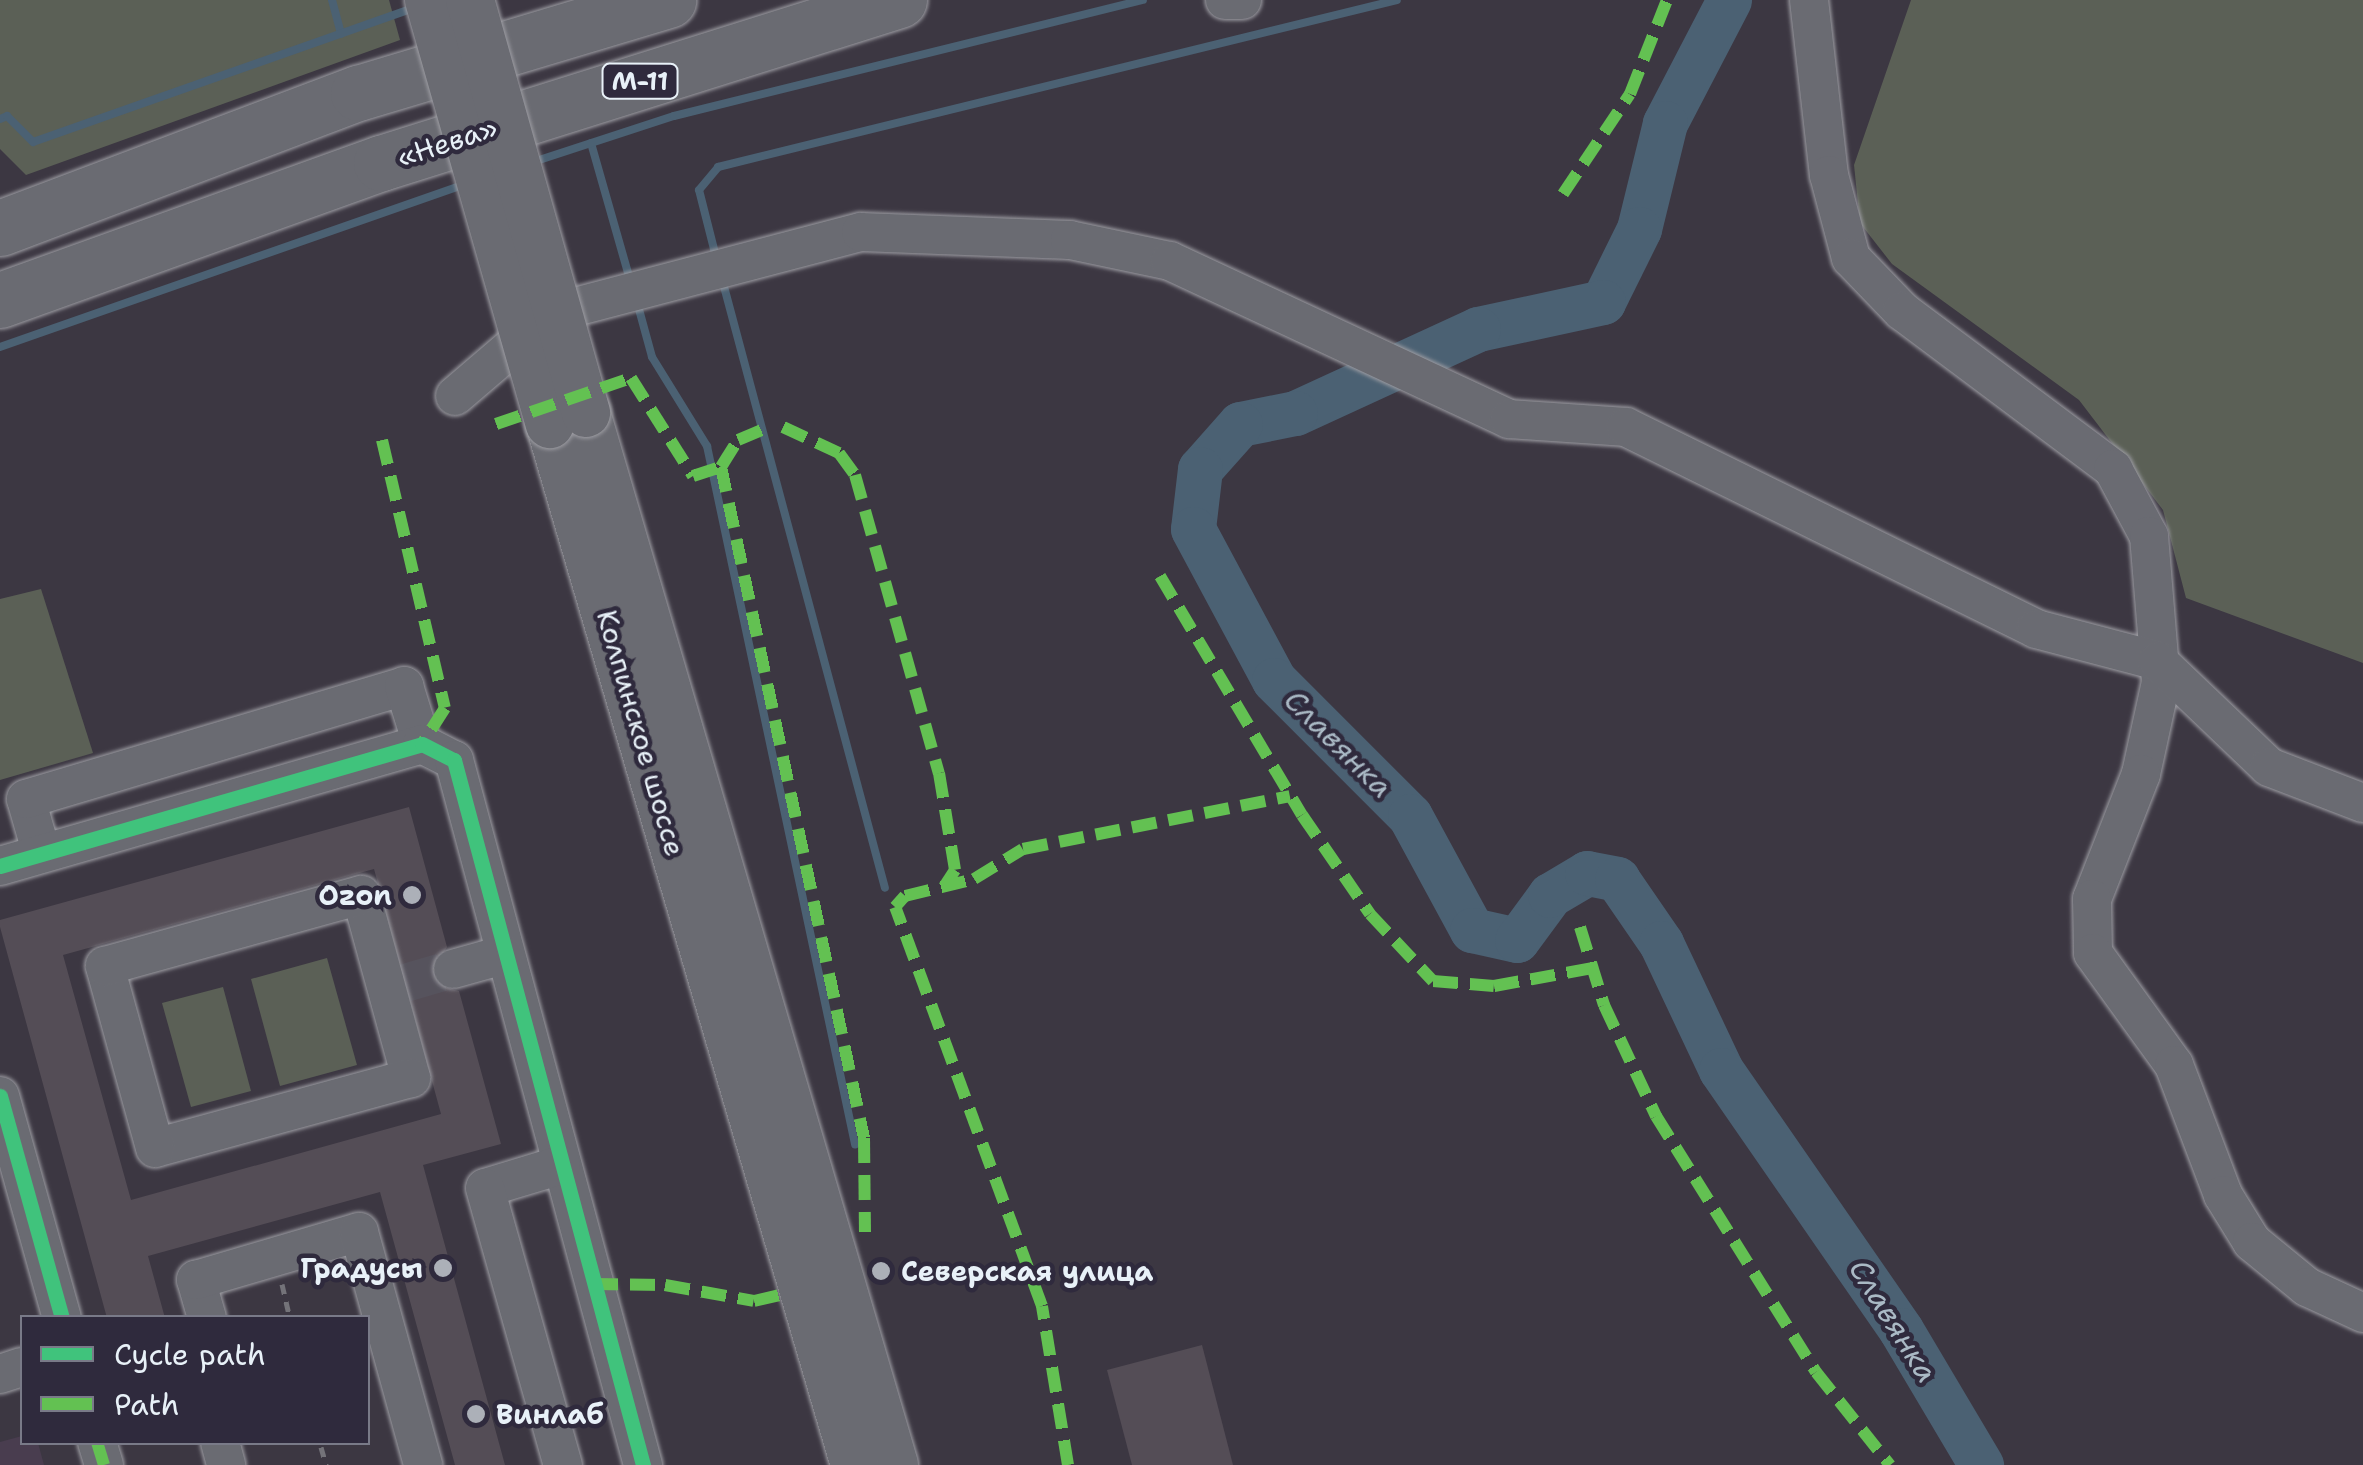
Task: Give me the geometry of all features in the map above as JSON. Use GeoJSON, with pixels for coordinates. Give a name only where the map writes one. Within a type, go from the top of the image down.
{"type":"FeatureCollection","features":[{"type":"Feature","properties":{"kind":"highway","name":"М-11"},"geometry":{"type":"LineString","coordinates":[[0,228],[358,92],[668,0]]}},
{"type":"Feature","properties":{"kind":"highway","name":"«Нева»"},"geometry":{"type":"LineString","coordinates":[[0,300],[382,163],[899,0]]}},
{"type":"Feature","properties":{"kind":"main road","name":"Колпинское шоссе"},"geometry":{"type":"LineString","coordinates":[[429,0],[568,418],[894,1465]]}},
{"type":"Feature","properties":{"kind":"main road","name":"Колпинское шоссе"},"geometry":{"type":"LineString","coordinates":[[470,0],[568,418],[856,1465]]}},
{"type":"Feature","properties":{"kind":"street"},"geometry":{"type":"LineString","coordinates":[[1226,0],[1242,0]]}},
{"type":"Feature","properties":{"kind":"street"},"geometry":{"type":"LineString","coordinates":[[1808,0],[1828,175],[1851,258],[1902,311],[2113,469],[2148,536],[2158,661],[2141,774],[2092,899],[2093,954],[2174,1066],[2223,1195],[2252,1242],[2306,1286],[2363,1313]]}},
{"type":"Feature","properties":{"kind":"street"},"geometry":{"type":"LineString","coordinates":[[455,396],[552,312],[860,232],[1070,240],[1170,260],[1509,420],[1640,432],[2036,629],[2158,661],[2268,768],[2363,802]]}},
{"type":"Feature","properties":{"kind":"street"},"geometry":{"type":"LineString","coordinates":[[42,851],[26,799],[404,686],[422,744]]}},
{"type":"Feature","properties":{"kind":"street"},"geometry":{"type":"LineString","coordinates":[[0,866],[422,744],[454,760],[503,955],[643,1465]]}},
{"type":"Feature","properties":{"kind":"street"},"geometry":{"type":"LineString","coordinates":[[361,896],[395,985],[411,1078],[154,1148],[105,966],[361,896]]}},
{"type":"Feature","properties":{"kind":"street"},"geometry":{"type":"LineString","coordinates":[[453,970],[503,955]]}},
{"type":"Feature","properties":{"kind":"street"},"geometry":{"type":"LineString","coordinates":[[0,1096],[5,1135],[61,1315]]}},
{"type":"Feature","properties":{"kind":"street"},"geometry":{"type":"LineString","coordinates":[[560,1166],[486,1188],[564,1465]]}},
{"type":"Feature","properties":{"kind":"street"},"geometry":{"type":"LineString","coordinates":[[206,1315],[196,1280],[359,1232],[423,1465]]}},
{"type":"Feature","properties":{"kind":"path"},"geometry":{"type":"LineString","coordinates":[[315,1445],[325,1445]]}},
{"type":"Feature","properties":{"kind":"path"},"geometry":{"type":"LineString","coordinates":[[321,1447],[326,1465]]}},
{"type":"Feature","properties":{"kind":"shaded area"},"geometry":{"type":"Polygon","coordinates":[[[0,0],[389,0],[400,40],[26,175],[0,149],[0,0]]]}},
{"type":"Feature","properties":{"kind":"shaded area"},"geometry":{"type":"Polygon","coordinates":[[[1911,0],[2363,0],[2363,663],[2186,598],[2163,510],[2079,400],[1892,264],[1860,223],[1854,165],[1911,0]]]}},
{"type":"Feature","properties":{"kind":"shaded area"},"geometry":{"type":"Polygon","coordinates":[[[41,589],[93,753],[0,780],[0,599],[41,589]]]}},
{"type":"Feature","properties":{"kind":"shaded area"},"geometry":{"type":"Polygon","coordinates":[[[327,958],[357,1065],[280,1086],[251,979],[327,958]]]}},
{"type":"Feature","properties":{"kind":"shaded area"},"geometry":{"type":"Polygon","coordinates":[[[223,987],[251,1091],[191,1107],[162,1003],[223,987]]]}},
{"type":"Feature","properties":{"kind":"shaded area"},"geometry":{"type":"Polygon","coordinates":[[[20,1437],[20,1445],[39,1445],[44,1465],[0,1465],[0,1442],[20,1437]]]}},
{"type":"Feature","properties":{"kind":"building"},"geometry":{"type":"Polygon","coordinates":[[[409,807],[447,947],[431,974],[438,986],[459,991],[501,1144],[423,1165],[505,1465],[455,1465],[380,1192],[148,1256],[164,1315],[106,1315],[0,920],[409,807]],[[374,869],[63,955],[131,1200],[441,1114],[374,869]]]}},
{"type":"Feature","properties":{"kind":"building"},"geometry":{"type":"Polygon","coordinates":[[[1202,1345],[1233,1465],[1132,1465],[1107,1370],[1202,1345]]]}},
{"type":"Feature","properties":{"kind":"waterway"},"geometry":{"type":"LineString","coordinates":[[332,0],[341,34]]}},
{"type":"Feature","properties":{"kind":"waterway"},"geometry":{"type":"LineString","coordinates":[[533,162],[674,116],[1143,0]]}},
{"type":"Feature","properties":{"kind":"waterway"},"geometry":{"type":"LineString","coordinates":[[717,261],[699,190],[718,167],[1397,0]]}},
{"type":"Feature","properties":{"kind":"waterway","name":"Славянка"},"geometry":{"type":"LineString","coordinates":[[1729,0],[1665,123],[1639,229],[1603,302],[1478,329],[1295,413],[1240,424],[1200,469],[1193,529],[1274,680],[1410,816],[1472,930],[1517,940],[1550,895],[1587,873],[1617,879],[1661,943],[1721,1070],[1901,1330],[1981,1465]]}},
{"type":"Feature","properties":{"kind":"waterway"},"geometry":{"type":"LineString","coordinates":[[0,119],[7,116],[33,142],[413,8]]}},
{"type":"Feature","properties":{"kind":"waterway"},"geometry":{"type":"LineString","coordinates":[[591,143],[631,283]]}},
{"type":"Feature","properties":{"kind":"waterway"},"geometry":{"type":"LineString","coordinates":[[0,347],[463,185]]}},
{"type":"Feature","properties":{"kind":"waterway"},"geometry":{"type":"LineString","coordinates":[[722,279],[885,888]]}},
{"type":"Feature","properties":{"kind":"waterway"},"geometry":{"type":"LineString","coordinates":[[637,302],[652,357],[707,446],[855,1144]]}},
{"type":"Feature","properties":{"kind":"tunnel"},"geometry":{"type":"LineString","coordinates":[[405,983],[453,969]]}},
{"type":"Feature","properties":{"kind":"marked path"},"geometry":{"type":"LineString","coordinates":[[1563,194],[1630,94],[1667,0]]}},
{"type":"Feature","properties":{"kind":"marked path"},"geometry":{"type":"LineString","coordinates":[[496,424],[631,378],[693,476],[721,467],[738,440],[771,426]]}},
{"type":"Feature","properties":{"kind":"marked path"},"geometry":{"type":"LineString","coordinates":[[783,427],[839,453],[855,475],[939,773],[955,870],[944,887]]}},
{"type":"Feature","properties":{"kind":"marked path"},"geometry":{"type":"LineString","coordinates":[[382,440],[445,708],[422,744]]}},
{"type":"Feature","properties":{"kind":"marked path"},"geometry":{"type":"LineString","coordinates":[[721,467],[864,1138],[865,1232]]}},
{"type":"Feature","properties":{"kind":"marked path"},"geometry":{"type":"LineString","coordinates":[[1160,576],[1302,815],[1370,914],[1433,981],[1494,986],[1593,968]]}},
{"type":"Feature","properties":{"kind":"marked path"},"geometry":{"type":"LineString","coordinates":[[1068,1465],[1042,1306],[895,907],[905,896],[974,879],[1023,849],[1290,796]]}},
{"type":"Feature","properties":{"kind":"marked path"},"geometry":{"type":"LineString","coordinates":[[1580,927],[1604,1005],[1656,1116],[1816,1372],[1890,1465]]}},
{"type":"Feature","properties":{"kind":"marked path"},"geometry":{"type":"LineString","coordinates":[[593,1284],[665,1285],[754,1301],[779,1295]]}},
{"type":"Feature","properties":{"kind":"marked path"},"geometry":{"type":"LineString","coordinates":[[98,1445],[104,1465]]}},
{"type":"Feature","properties":{"kind":"cycle path"},"geometry":{"type":"LineString","coordinates":[[0,866],[422,744],[454,760],[643,1465]]}},
{"type":"Feature","properties":{"kind":"cycle path"},"geometry":{"type":"LineString","coordinates":[[0,1096],[61,1315]]}},
{"type":"Feature","properties":{"kind":"place","name":"Ozon"},"geometry":{"type":"Point","coordinates":[412,895]}},
{"type":"Feature","properties":{"kind":"place","name":"Градусы"},"geometry":{"type":"Point","coordinates":[443,1268]}},
{"type":"Feature","properties":{"kind":"place","name":"Северская улица"},"geometry":{"type":"Point","coordinates":[881,1271]}},
{"type":"Feature","properties":{"kind":"place","name":"Винлаб"},"geometry":{"type":"Point","coordinates":[476,1414]}}]}
